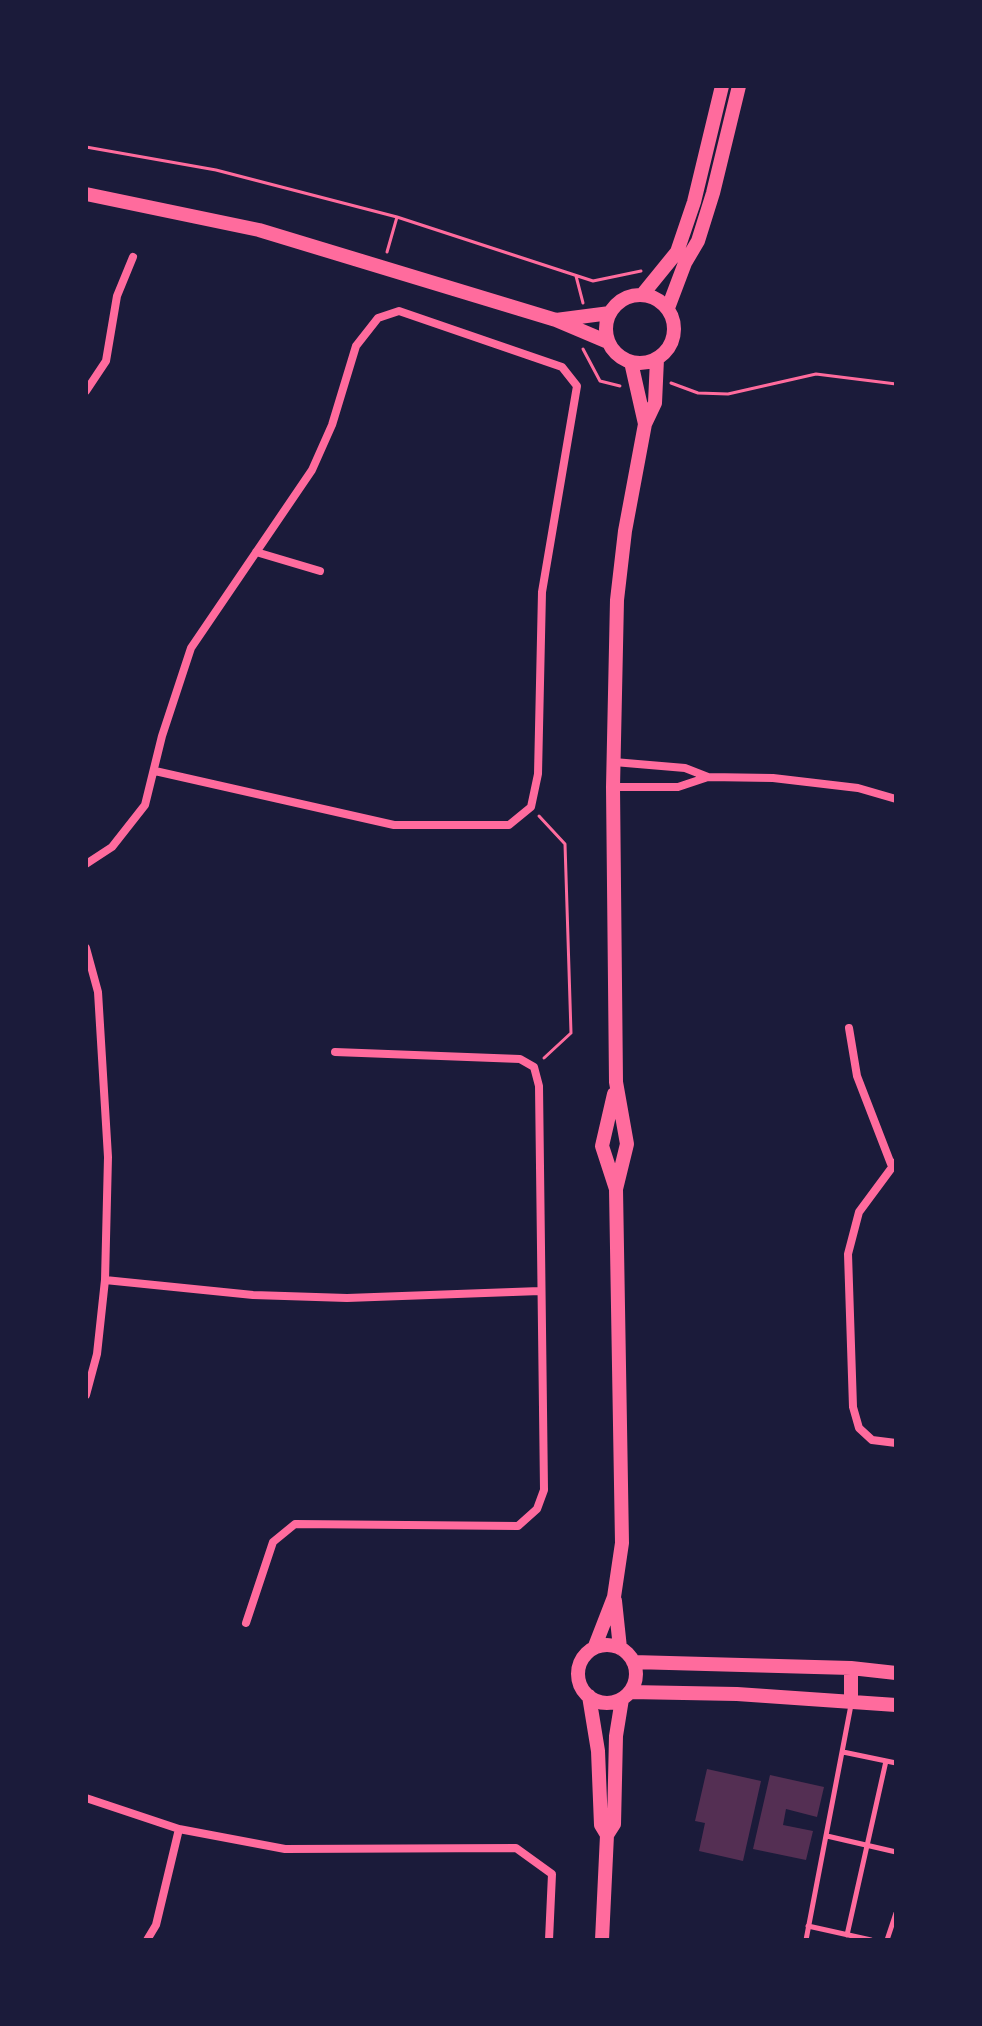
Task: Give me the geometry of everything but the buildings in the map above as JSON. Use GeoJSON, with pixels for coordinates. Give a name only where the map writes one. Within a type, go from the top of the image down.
{"type":"FeatureCollection","features":[{"type":"Feature","properties":{"kind":"street"},"geometry":{"type":"LineString","coordinates":[[642,295],[677,252],[690,214],[722,86]]}},
{"type":"Feature","properties":{"kind":"street"},"geometry":{"type":"LineString","coordinates":[[668,308],[702,229],[739,86]]}},
{"type":"Feature","properties":{"kind":"street"},"geometry":{"type":"LineString","coordinates":[[86,194],[259,230],[556,320],[608,342]]}},
{"type":"Feature","properties":{"kind":"street"},"geometry":{"type":"LineString","coordinates":[[86,391],[106,361],[117,296],[133,257]]}},
{"type":"Feature","properties":{"kind":"street"},"geometry":{"type":"LineString","coordinates":[[616,1189],[627,1152],[616,1082],[613,787],[617,600],[625,531],[645,424],[655,403],[657,359],[673,339],[673,321],[668,308],[658,300],[642,295],[623,299],[606,322],[608,342],[613,351],[631,362],[657,359]]}},
{"type":"Feature","properties":{"kind":"street"},"geometry":{"type":"LineString","coordinates":[[86,864],[112,847],[145,805],[162,736],[191,648],[312,470],[332,425],[356,346],[378,318],[399,311],[562,367],[577,386],[542,592],[538,774],[531,807],[509,825],[394,825],[155,771]]}},
{"type":"Feature","properties":{"kind":"street"},"geometry":{"type":"LineString","coordinates":[[556,320],[610,313]]}},
{"type":"Feature","properties":{"kind":"street"},"geometry":{"type":"LineString","coordinates":[[631,362],[645,424]]}},
{"type":"Feature","properties":{"kind":"street"},"geometry":{"type":"LineString","coordinates":[[256,552],[320,571]]}},
{"type":"Feature","properties":{"kind":"street"},"geometry":{"type":"LineString","coordinates":[[614,762],[685,768],[708,777]]}},
{"type":"Feature","properties":{"kind":"street"},"geometry":{"type":"LineString","coordinates":[[613,787],[678,787],[708,777],[787,779],[858,788],[896,799]]}},
{"type":"Feature","properties":{"kind":"street"},"geometry":{"type":"LineString","coordinates":[[86,948],[98,992],[108,1142],[105,1280],[97,1354],[86,1395]]}},
{"type":"Feature","properties":{"kind":"street"},"geometry":{"type":"LineString","coordinates":[[849,1028],[857,1076],[894,1163],[859,1212],[848,1254],[853,1407],[859,1428],[872,1440],[896,1443]]}},
{"type":"Feature","properties":{"kind":"street"},"geometry":{"type":"LineString","coordinates":[[246,1623],[273,1542],[295,1524],[518,1526],[537,1509],[544,1490],[539,1086],[534,1067],[520,1059],[335,1052]]}},
{"type":"Feature","properties":{"kind":"street"},"geometry":{"type":"LineString","coordinates":[[616,1082],[602,1146],[616,1189],[622,1543],[614,1597],[595,1646],[579,1668],[582,1689],[589,1696],[609,1703],[626,1696],[851,1701],[896,1705]]}},
{"type":"Feature","properties":{"kind":"street"},"geometry":{"type":"LineString","coordinates":[[105,1280],[253,1295],[331,1297],[540,1291]]}},
{"type":"Feature","properties":{"kind":"street"},"geometry":{"type":"LineString","coordinates":[[614,1597],[620,1648]]}},
{"type":"Feature","properties":{"kind":"street"},"geometry":{"type":"LineString","coordinates":[[595,1646],[608,1644],[620,1648],[633,1662],[636,1674],[626,1696],[616,1736],[614,1824],[607,1835],[602,1940]]}},
{"type":"Feature","properties":{"kind":"street"},"geometry":{"type":"LineString","coordinates":[[633,1662],[851,1668],[896,1673]]}},
{"type":"Feature","properties":{"kind":"street"},"geometry":{"type":"LineString","coordinates":[[851,1668],[851,1701]]}},
{"type":"Feature","properties":{"kind":"street"},"geometry":{"type":"LineString","coordinates":[[589,1696],[598,1751],[601,1825],[607,1835]]}},
{"type":"Feature","properties":{"kind":"street"},"geometry":{"type":"LineString","coordinates":[[86,1798],[179,1829],[285,1849],[516,1848],[552,1874],[549,1940]]}},
{"type":"Feature","properties":{"kind":"street"},"geometry":{"type":"LineString","coordinates":[[147,1940],[156,1925],[179,1829]]}},
{"type":"Feature","properties":{"kind":"lane"},"geometry":{"type":"LineString","coordinates":[[806,1940],[851,1701]]}},
{"type":"Feature","properties":{"kind":"lane"},"geometry":{"type":"LineString","coordinates":[[843,1752],[896,1763]]}},
{"type":"Feature","properties":{"kind":"lane"},"geometry":{"type":"LineString","coordinates":[[847,1935],[886,1761]]}},
{"type":"Feature","properties":{"kind":"lane"},"geometry":{"type":"LineString","coordinates":[[826,1836],[896,1852]]}},
{"type":"Feature","properties":{"kind":"lane"},"geometry":{"type":"LineString","coordinates":[[887,1940],[896,1913]]}},
{"type":"Feature","properties":{"kind":"lane"},"geometry":{"type":"LineString","coordinates":[[808,1926],[871,1940]]}},
{"type":"Feature","properties":{"kind":"path"},"geometry":{"type":"LineString","coordinates":[[86,147],[216,170],[397,217],[593,281],[637,270],[656,275]]}},
{"type":"Feature","properties":{"kind":"path"},"geometry":{"type":"LineString","coordinates":[[383,268],[397,217]]}},
{"type":"Feature","properties":{"kind":"path"},"geometry":{"type":"LineString","coordinates":[[576,276],[585,314]]}},
{"type":"Feature","properties":{"kind":"path"},"geometry":{"type":"LineString","coordinates":[[698,393],[728,394],[816,374],[896,384]]}},
{"type":"Feature","properties":{"kind":"path"},"geometry":{"type":"LineString","coordinates":[[531,807],[565,844],[571,1033],[534,1067]]}}]}
